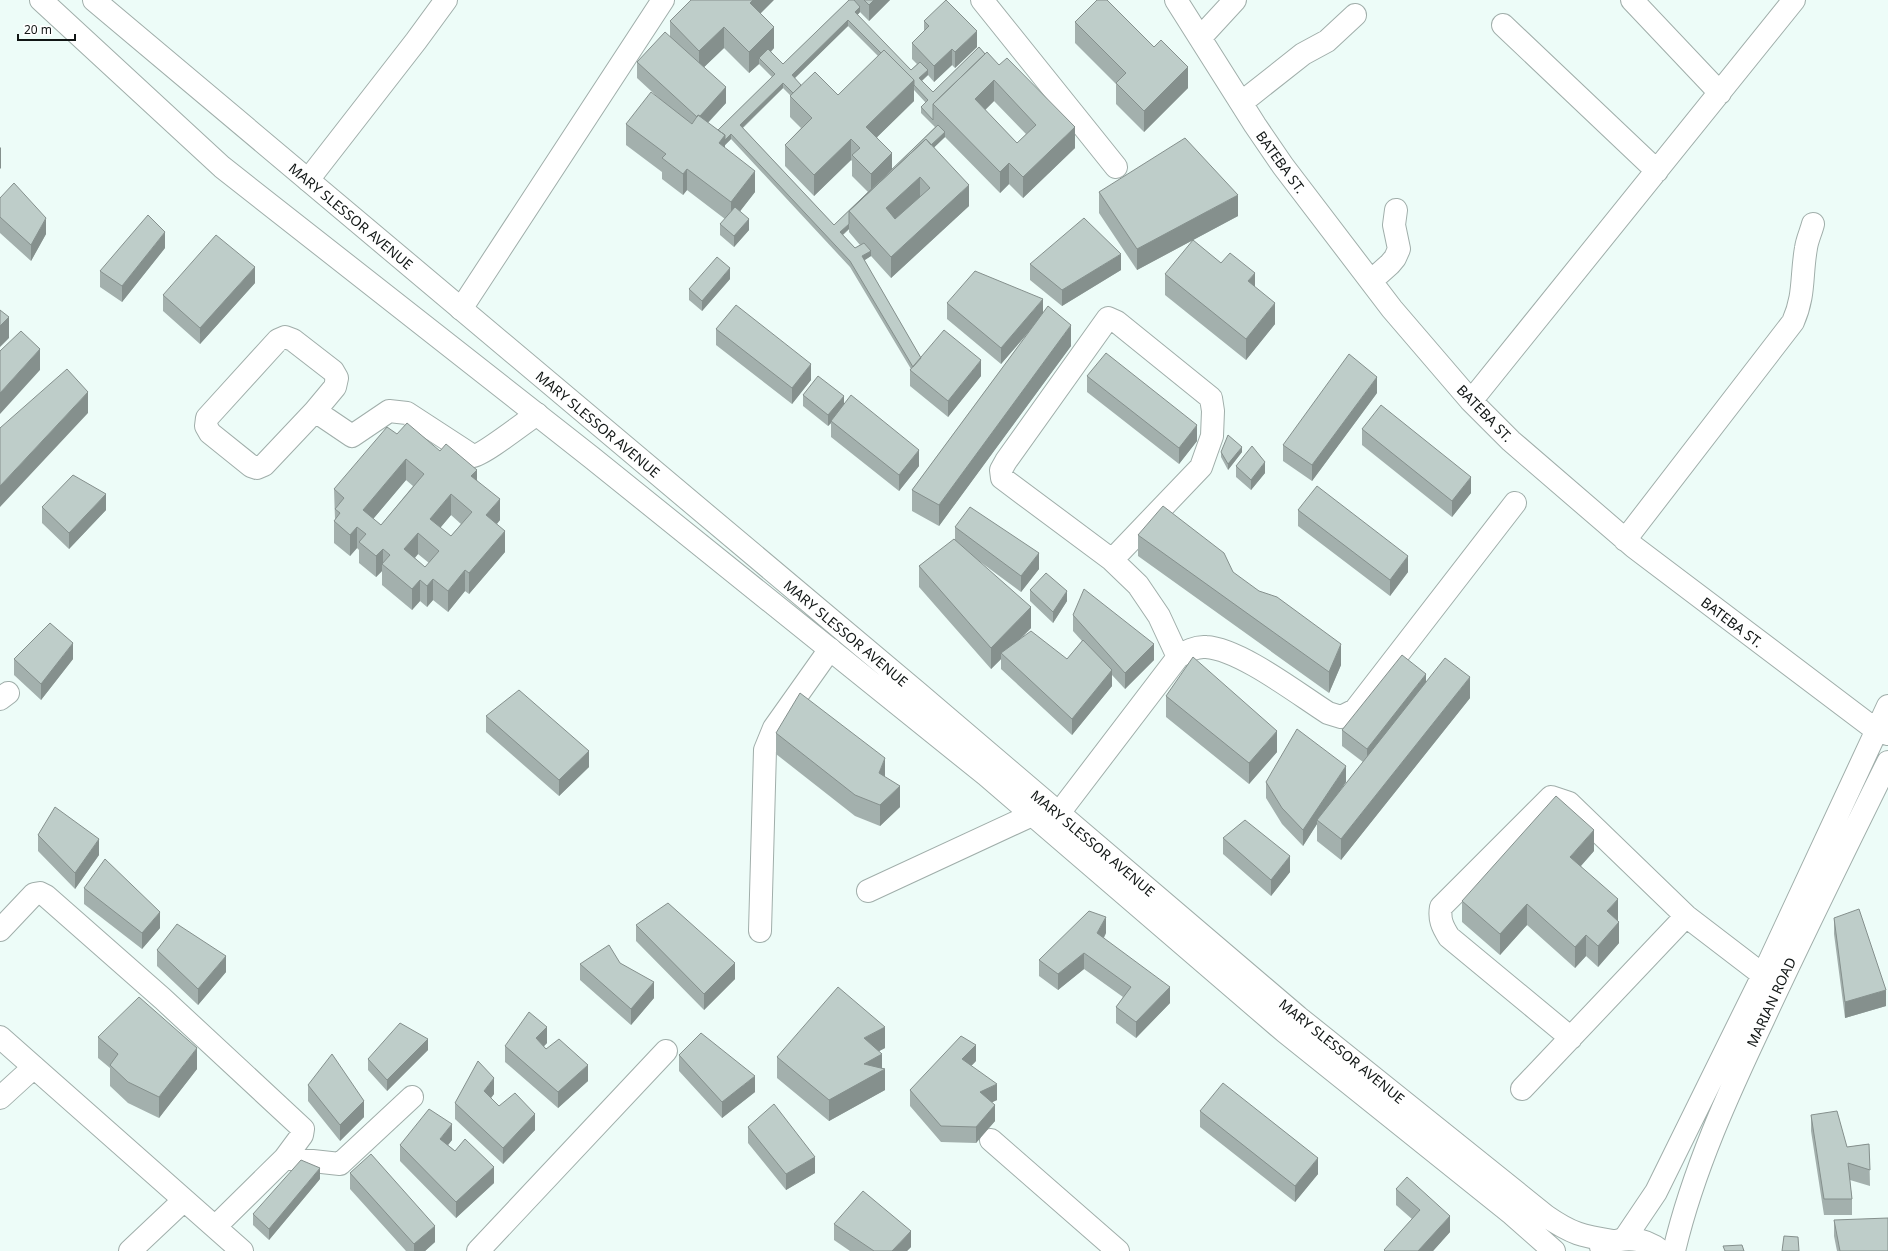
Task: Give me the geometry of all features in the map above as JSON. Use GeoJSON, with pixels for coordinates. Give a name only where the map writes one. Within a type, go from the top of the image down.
{"type":"FeatureCollection","features":[{"type":"Feature","properties":{"kind":"street","name":"MARY SLESSOR AVENUE"},"geometry":{"type":"LineString","coordinates":[[41,0],[222,167],[537,414],[986,775],[1285,1032],[1512,1214],[1554,1251]]}},
{"type":"Feature","properties":{"kind":"street","name":"MARY SLESSOR AVENUE"},"geometry":{"type":"LineString","coordinates":[[94,0],[1059,813],[1298,1017],[1546,1216],[1563,1228],[1581,1236],[1611,1243],[1644,1241],[1661,1251]]}},
{"type":"Feature","properties":{"kind":"street"},"geometry":{"type":"LineString","coordinates":[[308,180],[446,0]]}},
{"type":"Feature","properties":{"kind":"street"},"geometry":{"type":"LineString","coordinates":[[462,309],[663,0]]}},
{"type":"Feature","properties":{"kind":"street"},"geometry":{"type":"LineString","coordinates":[[982,0],[1116,167]]}},
{"type":"Feature","properties":{"kind":"street","name":"BATEBA ST."},"geometry":{"type":"LineString","coordinates":[[1176,0],[1283,166],[1392,309],[1471,401],[1512,441],[1625,540],[1882,732]]}},
{"type":"Feature","properties":{"kind":"street"},"geometry":{"type":"LineString","coordinates":[[1200,38],[1235,0]]}},
{"type":"Feature","properties":{"kind":"street"},"geometry":{"type":"LineString","coordinates":[[1632,0],[1720,92]]}},
{"type":"Feature","properties":{"kind":"street"},"geometry":{"type":"LineString","coordinates":[[1471,401],[1794,0]]}},
{"type":"Feature","properties":{"kind":"street"},"geometry":{"type":"LineString","coordinates":[[1241,103],[1303,54],[1327,41],[1355,15]]}},
{"type":"Feature","properties":{"kind":"street"},"geometry":{"type":"LineString","coordinates":[[1503,25],[1657,170]]}},
{"type":"Feature","properties":{"kind":"street"},"geometry":{"type":"LineString","coordinates":[[1371,281],[1390,264],[1395,258],[1399,249],[1394,226],[1396,210]]}},
{"type":"Feature","properties":{"kind":"street"},"geometry":{"type":"LineString","coordinates":[[1625,540],[1793,322],[1802,296],[1806,246],[1813,224]]}},
{"type":"Feature","properties":{"kind":"street"},"geometry":{"type":"LineString","coordinates":[[1112,560],[1201,467],[1212,436],[1213,411],[1211,398],[1117,322],[1108,318],[1001,470],[1002,478],[1112,560],[1138,585],[1160,616],[1178,657]]}},
{"type":"Feature","properties":{"kind":"street"},"geometry":{"type":"LineString","coordinates":[[285,337],[293,340],[327,367],[337,378],[335,387],[315,411],[264,466],[257,468],[251,466],[210,433],[206,426],[207,418],[278,340],[285,337]]}},
{"type":"Feature","properties":{"kind":"street"},"geometry":{"type":"LineString","coordinates":[[315,411],[352,436],[389,411],[407,414],[473,456],[481,454],[537,414]]}},
{"type":"Feature","properties":{"kind":"street"},"geometry":{"type":"LineString","coordinates":[[1059,813],[1178,657],[1194,648],[1205,646],[1234,653],[1328,713],[1341,718],[1355,710],[1515,503]]}},
{"type":"Feature","properties":{"kind":"street"},"geometry":{"type":"LineString","coordinates":[[760,931],[765,750],[774,728],[830,649]]}},
{"type":"Feature","properties":{"kind":"street"},"geometry":{"type":"LineString","coordinates":[[1611,1243],[1656,1192],[1882,732],[1888,706]]}},
{"type":"Feature","properties":{"kind":"street","name":"MARIAN ROAD"},"geometry":{"type":"LineString","coordinates":[[1674,1251],[1695,1182],[1733,1085],[1814,909],[1888,762]]}},
{"type":"Feature","properties":{"kind":"street"},"geometry":{"type":"LineString","coordinates":[[1571,1038],[1449,936],[1442,927],[1440,917],[1442,907],[1551,797],[1569,803],[1686,916],[1763,975]]}},
{"type":"Feature","properties":{"kind":"street"},"geometry":{"type":"LineString","coordinates":[[868,891],[1032,815]]}},
{"type":"Feature","properties":{"kind":"street"},"geometry":{"type":"LineString","coordinates":[[0,930],[34,894],[46,896],[162,999],[303,1129],[302,1135],[285,1158],[215,1227]]}},
{"type":"Feature","properties":{"kind":"street"},"geometry":{"type":"LineString","coordinates":[[1522,1089],[1686,916]]}},
{"type":"Feature","properties":{"kind":"street"},"geometry":{"type":"LineString","coordinates":[[0,1037],[242,1251]]}},
{"type":"Feature","properties":{"kind":"street"},"geometry":{"type":"LineString","coordinates":[[478,1251],[666,1051]]}},
{"type":"Feature","properties":{"kind":"street"},"geometry":{"type":"LineString","coordinates":[[0,1098],[34,1067]]}},
{"type":"Feature","properties":{"kind":"street"},"geometry":{"type":"LineString","coordinates":[[285,1158],[340,1164],[412,1098]]}},
{"type":"Feature","properties":{"kind":"street"},"geometry":{"type":"LineString","coordinates":[[991,1140],[1118,1251]]}},
{"type":"Feature","properties":{"kind":"street"},"geometry":{"type":"LineString","coordinates":[[130,1251],[184,1200]]}},
{"type":"Feature","properties":{"kind":"building"},"geometry":{"type":"Polygon","coordinates":[[[691,0],[753,0],[750,3],[774,27],[749,52],[724,27],[699,51],[670,21],[691,0]]]}},
{"type":"Feature","properties":{"kind":"building"},"geometry":{"type":"Polygon","coordinates":[[[849,0],[854,0],[860,7],[855,12],[911,70],[920,62],[928,70],[919,78],[933,92],[979,47],[985,54],[933,104],[933,120],[921,107],[928,100],[914,85],[914,80],[884,50],[881,53],[848,20],[792,75],[801,85],[793,93],[783,83],[740,125],[834,225],[938,125],[945,132],[931,145],[926,139],[849,211],[849,224],[840,232],[855,248],[864,243],[871,251],[862,256],[921,358],[913,367],[850,261],[731,134],[725,140],[725,135],[718,130],[775,74],[759,58],[768,49],[783,64],[849,0]]]}},
{"type":"Feature","properties":{"kind":"building"},"geometry":{"type":"Polygon","coordinates":[[[864,0],[874,0],[869,5],[864,0]]]}},
{"type":"Feature","properties":{"kind":"building"},"geometry":{"type":"Polygon","coordinates":[[[946,0],[977,31],[955,52],[952,49],[934,66],[912,43],[929,26],[924,21],[946,0]]]}},
{"type":"Feature","properties":{"kind":"building"},"geometry":{"type":"Polygon","coordinates":[[[1097,0],[1107,0],[1154,47],[1161,40],[1188,67],[1144,111],[1116,83],[1126,73],[1075,22],[1097,0]]]}},
{"type":"Feature","properties":{"kind":"building"},"geometry":{"type":"Polygon","coordinates":[[[665,32],[726,87],[700,116],[698,115],[697,117],[637,62],[665,32]]]}},
{"type":"Feature","properties":{"kind":"building"},"geometry":{"type":"Polygon","coordinates":[[[884,50],[914,80],[866,127],[892,153],[871,174],[852,155],[860,148],[851,139],[814,175],[785,145],[812,118],[790,96],[815,72],[838,95],[884,50]]]}},
{"type":"Feature","properties":{"kind":"building"},"geometry":{"type":"Polygon","coordinates":[[[987,52],[999,65],[1007,58],[1075,127],[1023,177],[1009,163],[1000,172],[933,104],[987,52]],[[994,80],[975,99],[1017,143],[1036,125],[994,80]]]}},
{"type":"Feature","properties":{"kind":"building"},"geometry":{"type":"Polygon","coordinates":[[[651,92],[692,124],[698,115],[725,135],[719,143],[755,171],[731,202],[687,169],[683,174],[662,158],[666,154],[626,124],[651,92]]]}},
{"type":"Feature","properties":{"kind":"building"},"geometry":{"type":"Polygon","coordinates":[[[1185,138],[1238,195],[1137,249],[1099,192],[1185,138]]]}},
{"type":"Feature","properties":{"kind":"building"},"geometry":{"type":"Polygon","coordinates":[[[926,139],[969,185],[891,257],[849,211],[926,139]],[[920,177],[886,208],[895,219],[930,188],[920,177]]]}},
{"type":"Feature","properties":{"kind":"building"},"geometry":{"type":"Polygon","coordinates":[[[14,183],[46,218],[31,245],[0,217],[0,198],[14,183]]]}},
{"type":"Feature","properties":{"kind":"building"},"geometry":{"type":"Polygon","coordinates":[[[735,207],[749,219],[734,236],[720,224],[735,207]]]}},
{"type":"Feature","properties":{"kind":"building"},"geometry":{"type":"Polygon","coordinates":[[[148,215],[165,232],[122,286],[100,271],[148,215]]]}},
{"type":"Feature","properties":{"kind":"building"},"geometry":{"type":"Polygon","coordinates":[[[1084,218],[1121,254],[1062,290],[1030,264],[1084,218]]]}},
{"type":"Feature","properties":{"kind":"building"},"geometry":{"type":"Polygon","coordinates":[[[216,235],[255,267],[200,328],[163,295],[216,235]]]}},
{"type":"Feature","properties":{"kind":"building"},"geometry":{"type":"Polygon","coordinates":[[[1193,240],[1221,263],[1230,253],[1255,273],[1248,281],[1275,303],[1246,339],[1165,274],[1193,240]]]}},
{"type":"Feature","properties":{"kind":"building"},"geometry":{"type":"Polygon","coordinates":[[[717,257],[730,268],[702,301],[689,289],[717,257]]]}},
{"type":"Feature","properties":{"kind":"building"},"geometry":{"type":"Polygon","coordinates":[[[975,271],[1043,299],[1001,348],[947,303],[975,271]]]}},
{"type":"Feature","properties":{"kind":"building"},"geometry":{"type":"Polygon","coordinates":[[[736,305],[811,364],[792,388],[716,329],[736,305]]]}},
{"type":"Feature","properties":{"kind":"building"},"geometry":{"type":"Polygon","coordinates":[[[1048,306],[1071,325],[939,505],[912,490],[1048,306]]]}},
{"type":"Feature","properties":{"kind":"building"},"geometry":{"type":"Polygon","coordinates":[[[0,310],[9,317],[0,326],[0,310]]]}},
{"type":"Feature","properties":{"kind":"building"},"geometry":{"type":"Polygon","coordinates":[[[944,330],[981,360],[948,401],[910,370],[944,330]]]}},
{"type":"Feature","properties":{"kind":"building"},"geometry":{"type":"Polygon","coordinates":[[[21,331],[40,349],[0,393],[0,351],[21,331]]]}},
{"type":"Feature","properties":{"kind":"building"},"geometry":{"type":"Polygon","coordinates":[[[1106,353],[1197,425],[1179,448],[1087,376],[1106,353]]]}},
{"type":"Feature","properties":{"kind":"building"},"geometry":{"type":"Polygon","coordinates":[[[1349,354],[1377,377],[1312,465],[1283,445],[1349,354]]]}},
{"type":"Feature","properties":{"kind":"building"},"geometry":{"type":"Polygon","coordinates":[[[67,369],[88,392],[0,486],[0,428],[67,369]]]}},
{"type":"Feature","properties":{"kind":"building"},"geometry":{"type":"Polygon","coordinates":[[[818,376],[844,396],[828,415],[803,395],[818,376]]]}},
{"type":"Feature","properties":{"kind":"building"},"geometry":{"type":"Polygon","coordinates":[[[851,395],[919,450],[899,475],[831,421],[851,395]]]}},
{"type":"Feature","properties":{"kind":"building"},"geometry":{"type":"Polygon","coordinates":[[[1381,405],[1471,477],[1452,501],[1362,429],[1381,405]]]}},
{"type":"Feature","properties":{"kind":"building"},"geometry":{"type":"Polygon","coordinates":[[[407,423],[440,451],[446,444],[477,470],[471,476],[500,499],[486,515],[505,531],[469,573],[465,570],[448,591],[433,579],[427,586],[420,580],[412,589],[382,564],[390,555],[383,549],[376,556],[359,542],[366,534],[357,527],[350,535],[334,521],[340,513],[335,509],[344,498],[334,489],[387,427],[397,434],[407,423]],[[406,459],[363,510],[381,525],[424,474],[406,459]],[[451,494],[430,519],[451,536],[472,512],[451,494]],[[418,533],[404,549],[425,567],[439,551],[418,533]]]}},
{"type":"Feature","properties":{"kind":"building"},"geometry":{"type":"Polygon","coordinates":[[[1228,435],[1242,447],[1228,464],[1221,452],[1228,435]]]}},
{"type":"Feature","properties":{"kind":"building"},"geometry":{"type":"Polygon","coordinates":[[[1252,446],[1265,462],[1251,480],[1236,466],[1252,446]]]}},
{"type":"Feature","properties":{"kind":"building"},"geometry":{"type":"Polygon","coordinates":[[[73,475],[106,494],[69,533],[42,507],[73,475]]]}},
{"type":"Feature","properties":{"kind":"building"},"geometry":{"type":"Polygon","coordinates":[[[1317,486],[1408,556],[1390,580],[1298,510],[1317,486]]]}},
{"type":"Feature","properties":{"kind":"building"},"geometry":{"type":"Polygon","coordinates":[[[1163,506],[1224,553],[1233,572],[1259,591],[1277,597],[1341,644],[1329,672],[1138,535],[1163,506]]]}},
{"type":"Feature","properties":{"kind":"building"},"geometry":{"type":"Polygon","coordinates":[[[970,507],[1039,553],[1021,576],[955,527],[970,507]]]}},
{"type":"Feature","properties":{"kind":"building"},"geometry":{"type":"Polygon","coordinates":[[[954,539],[1031,607],[991,648],[919,566],[954,539]]]}},
{"type":"Feature","properties":{"kind":"building"},"geometry":{"type":"Polygon","coordinates":[[[1046,573],[1067,591],[1053,612],[1030,590],[1046,573]]]}},
{"type":"Feature","properties":{"kind":"building"},"geometry":{"type":"Polygon","coordinates":[[[1084,589],[1154,644],[1125,673],[1073,615],[1084,589]]]}},
{"type":"Feature","properties":{"kind":"building"},"geometry":{"type":"Polygon","coordinates":[[[50,623],[73,643],[41,684],[14,659],[50,623]]]}},
{"type":"Feature","properties":{"kind":"building"},"geometry":{"type":"Polygon","coordinates":[[[1031,631],[1067,659],[1083,640],[1112,670],[1072,719],[1001,653],[1031,631]]]}},
{"type":"Feature","properties":{"kind":"building"},"geometry":{"type":"Polygon","coordinates":[[[1402,655],[1426,674],[1367,749],[1342,730],[1402,655]]]}},
{"type":"Feature","properties":{"kind":"building"},"geometry":{"type":"Polygon","coordinates":[[[1193,657],[1277,731],[1249,763],[1166,696],[1193,657]]]}},
{"type":"Feature","properties":{"kind":"building"},"geometry":{"type":"Polygon","coordinates":[[[1445,658],[1470,677],[1341,839],[1317,820],[1445,658]]]}},
{"type":"Feature","properties":{"kind":"building"},"geometry":{"type":"Polygon","coordinates":[[[519,690],[589,751],[559,780],[486,716],[519,690]]]}},
{"type":"Feature","properties":{"kind":"building"},"geometry":{"type":"Polygon","coordinates":[[[800,693],[885,758],[879,773],[900,786],[880,805],[855,795],[776,733],[800,693]]]}},
{"type":"Feature","properties":{"kind":"building"},"geometry":{"type":"Polygon","coordinates":[[[1297,729],[1346,766],[1303,830],[1282,808],[1266,782],[1297,729]]]}},
{"type":"Feature","properties":{"kind":"building"},"geometry":{"type":"Polygon","coordinates":[[[1556,796],[1594,830],[1570,857],[1618,899],[1607,911],[1619,922],[1598,946],[1586,935],[1575,947],[1527,904],[1500,934],[1462,901],[1556,796]]]}},
{"type":"Feature","properties":{"kind":"building"},"geometry":{"type":"Polygon","coordinates":[[[55,807],[99,839],[75,873],[38,835],[55,807]]]}},
{"type":"Feature","properties":{"kind":"building"},"geometry":{"type":"Polygon","coordinates":[[[1245,820],[1290,856],[1271,880],[1223,838],[1245,820]]]}},
{"type":"Feature","properties":{"kind":"building"},"geometry":{"type":"Polygon","coordinates":[[[105,859],[160,912],[142,933],[84,888],[105,859]]]}},
{"type":"Feature","properties":{"kind":"building"},"geometry":{"type":"Polygon","coordinates":[[[668,903],[735,963],[704,994],[636,925],[668,903]]]}},
{"type":"Feature","properties":{"kind":"building"},"geometry":{"type":"Polygon","coordinates":[[[1859,909],[1886,990],[1845,1002],[1834,918],[1859,909]]]}},
{"type":"Feature","properties":{"kind":"building"},"geometry":{"type":"Polygon","coordinates":[[[1089,911],[1106,917],[1097,933],[1170,987],[1136,1022],[1116,1007],[1131,987],[1084,953],[1058,974],[1039,960],[1089,911]]]}},
{"type":"Feature","properties":{"kind":"building"},"geometry":{"type":"Polygon","coordinates":[[[177,924],[226,956],[198,989],[157,950],[177,924]]]}},
{"type":"Feature","properties":{"kind":"building"},"geometry":{"type":"Polygon","coordinates":[[[609,945],[620,963],[654,982],[631,1009],[580,964],[609,945]]]}},
{"type":"Feature","properties":{"kind":"building"},"geometry":{"type":"Polygon","coordinates":[[[838,987],[885,1027],[864,1038],[882,1054],[864,1064],[885,1069],[829,1100],[777,1057],[838,987]]]}},
{"type":"Feature","properties":{"kind":"building"},"geometry":{"type":"Polygon","coordinates":[[[139,997],[197,1048],[159,1097],[128,1082],[110,1065],[118,1054],[98,1037],[139,997]]]}},
{"type":"Feature","properties":{"kind":"building"},"geometry":{"type":"Polygon","coordinates":[[[529,1012],[547,1027],[536,1038],[546,1049],[559,1039],[588,1065],[558,1092],[505,1046],[529,1012]]]}},
{"type":"Feature","properties":{"kind":"building"},"geometry":{"type":"Polygon","coordinates":[[[400,1023],[428,1039],[387,1080],[368,1059],[400,1023]]]}},
{"type":"Feature","properties":{"kind":"building"},"geometry":{"type":"Polygon","coordinates":[[[701,1033],[755,1076],[722,1102],[679,1055],[701,1033]]]}},
{"type":"Feature","properties":{"kind":"building"},"geometry":{"type":"Polygon","coordinates":[[[961,1036],[976,1045],[962,1059],[997,1084],[980,1092],[995,1105],[976,1127],[941,1126],[910,1090],[961,1036]]]}},
{"type":"Feature","properties":{"kind":"building"},"geometry":{"type":"Polygon","coordinates":[[[332,1054],[364,1101],[340,1125],[308,1085],[332,1054]]]}},
{"type":"Feature","properties":{"kind":"building"},"geometry":{"type":"Polygon","coordinates":[[[478,1061],[494,1078],[484,1091],[499,1106],[515,1093],[535,1114],[503,1148],[455,1103],[478,1061]]]}},
{"type":"Feature","properties":{"kind":"building"},"geometry":{"type":"Polygon","coordinates":[[[1223,1083],[1318,1158],[1295,1186],[1200,1111],[1223,1083]]]}},
{"type":"Feature","properties":{"kind":"building"},"geometry":{"type":"Polygon","coordinates":[[[774,1104],[815,1157],[786,1174],[748,1127],[774,1104]]]}},
{"type":"Feature","properties":{"kind":"building"},"geometry":{"type":"Polygon","coordinates":[[[429,1109],[452,1124],[440,1139],[455,1151],[465,1139],[494,1167],[456,1202],[400,1145],[429,1109]]]}},
{"type":"Feature","properties":{"kind":"building"},"geometry":{"type":"Polygon","coordinates":[[[1837,1111],[1847,1147],[1869,1144],[1870,1170],[1848,1163],[1852,1199],[1824,1199],[1811,1115],[1837,1111]]]}},
{"type":"Feature","properties":{"kind":"building"},"geometry":{"type":"Polygon","coordinates":[[[371,1154],[435,1226],[414,1244],[350,1173],[371,1154]]]}},
{"type":"Feature","properties":{"kind":"building"},"geometry":{"type":"Polygon","coordinates":[[[301,1160],[320,1168],[269,1229],[253,1214],[301,1160]]]}},
{"type":"Feature","properties":{"kind":"building"},"geometry":{"type":"Polygon","coordinates":[[[1407,1177],[1450,1216],[1418,1251],[1385,1251],[1384,1250],[1420,1210],[1396,1189],[1407,1177]]]}},
{"type":"Feature","properties":{"kind":"building"},"geometry":{"type":"Polygon","coordinates":[[[863,1191],[911,1231],[892,1251],[874,1251],[834,1224],[863,1191]]]}},
{"type":"Feature","properties":{"kind":"building"},"geometry":{"type":"Polygon","coordinates":[[[1888,1218],[1888,1251],[1840,1251],[1834,1220],[1888,1218]]]}},
{"type":"Feature","properties":{"kind":"building"},"geometry":{"type":"Polygon","coordinates":[[[1784,1236],[1798,1237],[1799,1251],[1782,1251],[1784,1236]]]}},
{"type":"Feature","properties":{"kind":"building"},"geometry":{"type":"Polygon","coordinates":[[[1742,1245],[1744,1251],[1725,1251],[1723,1246],[1742,1245]]]}}]}
